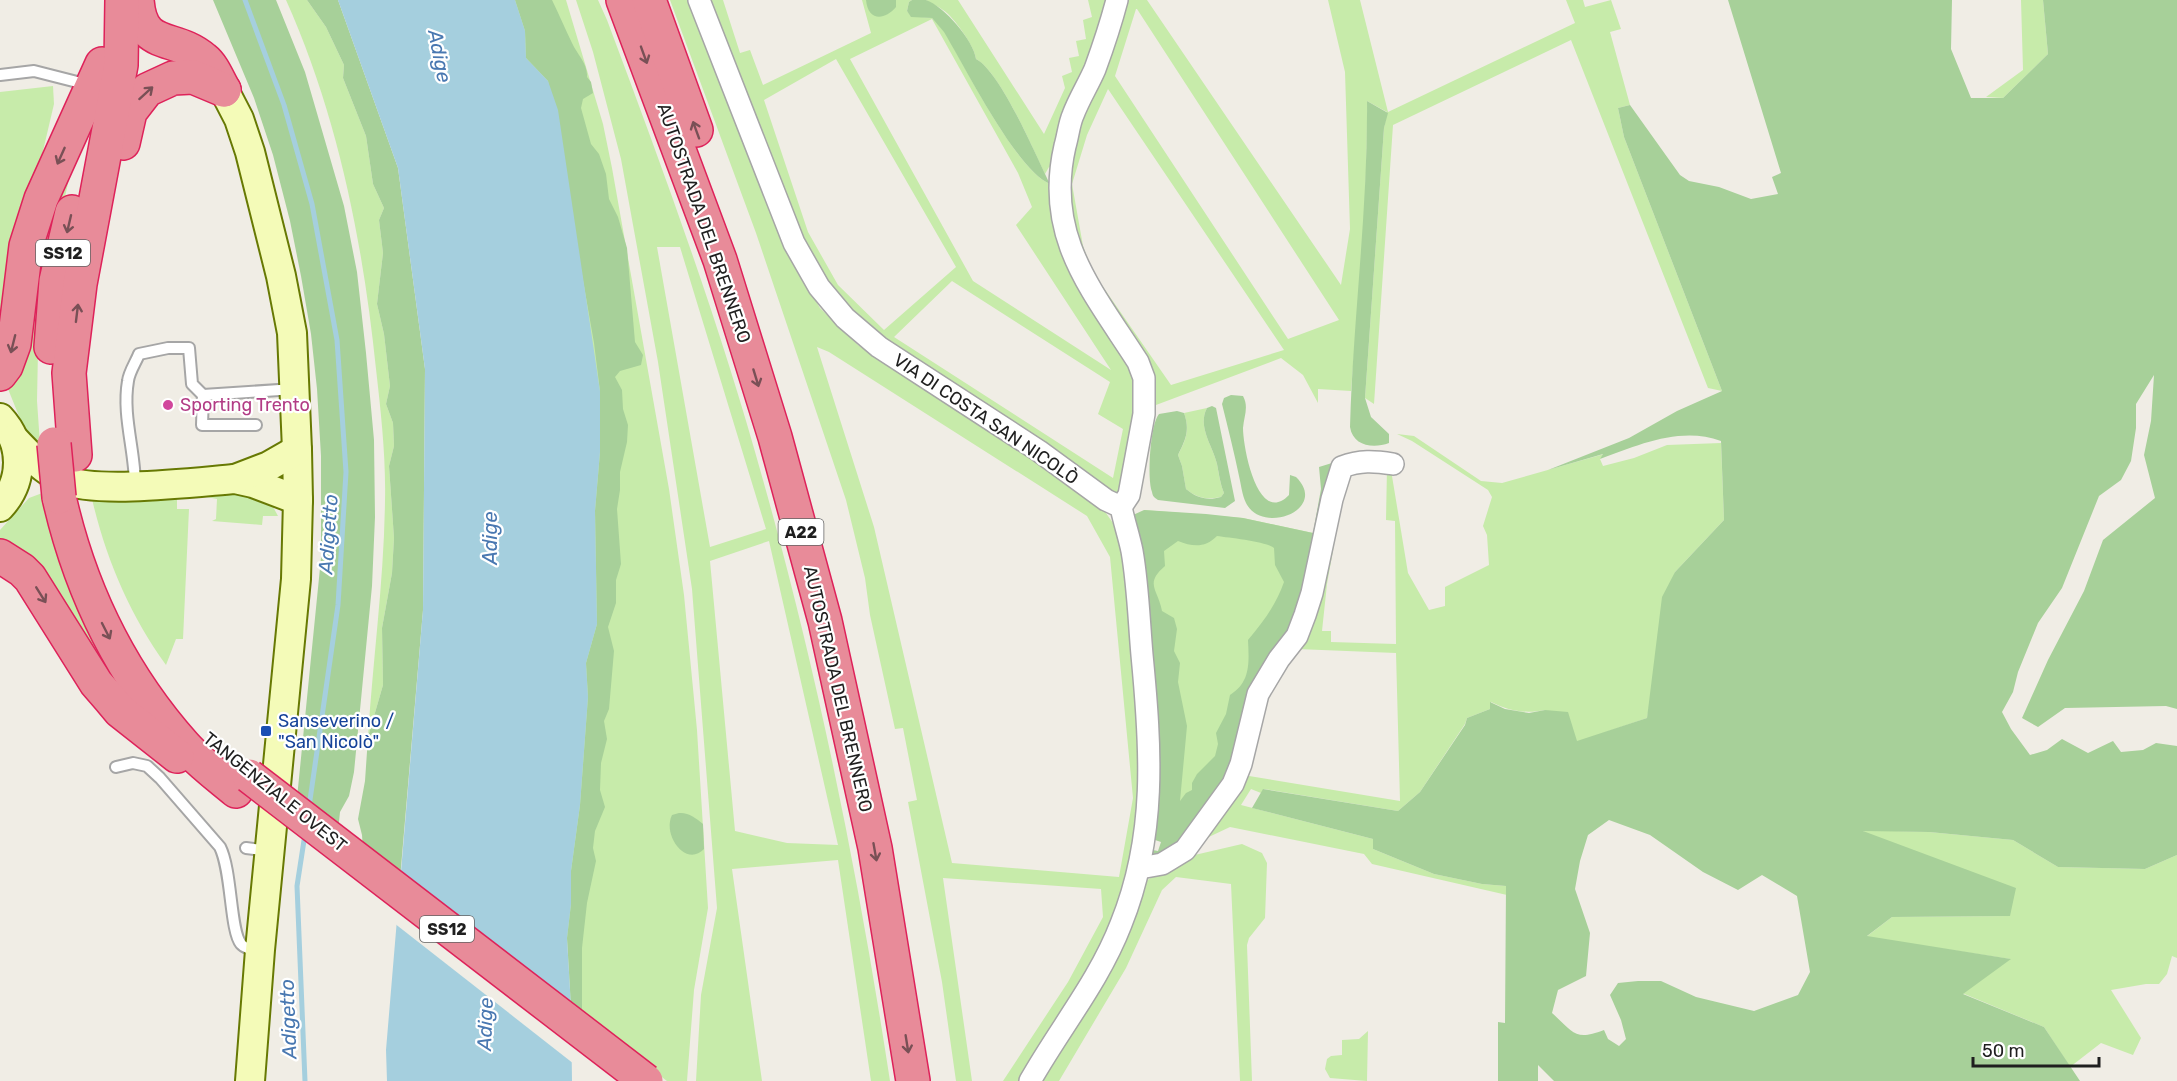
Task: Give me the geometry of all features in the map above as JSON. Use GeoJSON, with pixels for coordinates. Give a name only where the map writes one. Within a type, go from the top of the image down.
{"type":"FeatureCollection","features":[{"type":"Feature","properties":{"kind":"highway","name":"TANGENZIALE OVEST"},"geometry":{"type":"LineString","coordinates":[[105,0],[105,32],[97,75],[92,132],[56,281],[49,373],[66,474],[110,593],[150,666],[232,779],[615,1081]]}},
{"type":"Feature","properties":{"kind":"highway","name":"TANGENZIALE OVEST"},"geometry":{"type":"LineString","coordinates":[[66,474],[69,373],[80,284],[121,65],[122,0]]}},
{"type":"Feature","properties":{"kind":"highway"},"geometry":{"type":"LineString","coordinates":[[137,0],[138,15],[146,31],[162,41],[184,46],[206,60],[224,90]]}},
{"type":"Feature","properties":{"kind":"highway","name":"AUTOSTRADA DEL BRENNERO"},"geometry":{"type":"LineString","coordinates":[[623,0],[720,260],[775,437],[825,621],[875,848],[913,1081]]}},
{"type":"Feature","properties":{"kind":"highway","name":"AUTOSTRADA DEL BRENNERO"},"geometry":{"type":"LineString","coordinates":[[649,0],[744,258],[797,435],[848,627],[896,842],[935,1081]]}},
{"type":"Feature","properties":{"kind":"highway"},"geometry":{"type":"LineString","coordinates":[[0,374],[6,366],[14,345],[26,246],[41,199],[97,75]]}},
{"type":"Feature","properties":{"kind":"highway"},"geometry":{"type":"LineString","coordinates":[[88,242],[106,216],[130,112],[147,90],[173,78],[193,77],[224,90]]}},
{"type":"Feature","properties":{"kind":"highway"},"geometry":{"type":"LineString","coordinates":[[0,556],[30,578],[96,683],[120,711],[177,756],[232,779]]}},
{"type":"Feature","properties":{"kind":"highway","name":"TANGENZIALE OVEST"},"geometry":{"type":"LineString","coordinates":[[232,779],[646,1081]]}},
{"type":"Feature","properties":{"kind":"street","name":"VIA DI COSTA SAN NICOLÒ"},"geometry":{"type":"LineString","coordinates":[[699,0],[794,243],[825,295],[845,318],[879,347],[1040,451],[1106,500],[1121,507]]}},
{"type":"Feature","properties":{"kind":"street"},"geometry":{"type":"LineString","coordinates":[[1030,1081],[1096,977],[1121,924],[1140,868],[1149,803],[1150,768],[1145,687],[1132,552],[1121,507],[1129,495],[1139,445],[1144,414],[1144,378],[1138,362],[1082,275],[1067,237],[1060,212],[1059,196],[1059,176],[1072,116],[1094,70],[1117,0]]}},
{"type":"Feature","properties":{"kind":"street"},"geometry":{"type":"LineString","coordinates":[[224,90],[239,119],[250,152],[281,276],[292,333],[297,450],[296,579],[257,850],[260,950],[250,1081]]}},
{"type":"Feature","properties":{"kind":"street"},"geometry":{"type":"LineString","coordinates":[[7,428],[33,459],[95,485],[235,479],[253,483],[298,500]]}},
{"type":"Feature","properties":{"kind":"street"},"geometry":{"type":"LineString","coordinates":[[4,502],[14,487],[18,468],[17,448],[7,428]]}},
{"type":"Feature","properties":{"kind":"street"},"geometry":{"type":"LineString","coordinates":[[235,479],[269,466],[297,450]]}},
{"type":"Feature","properties":{"kind":"street"},"geometry":{"type":"LineString","coordinates":[[1140,868],[1162,864],[1185,850],[1233,784],[1241,764],[1258,693],[1273,667],[1297,636],[1305,615],[1312,593],[1332,499],[1342,467],[1357,462],[1372,461],[1393,464]]}},
{"type":"Feature","properties":{"kind":"street"},"geometry":{"type":"LineString","coordinates":[[4,502],[66,474]]}},
{"type":"Feature","properties":{"kind":"lane"},"geometry":{"type":"LineString","coordinates":[[0,75],[34,71],[97,75]]}},
{"type":"Feature","properties":{"kind":"lane"},"geometry":{"type":"LineString","coordinates":[[135,485],[135,464],[127,398],[128,379],[140,354],[168,348],[189,348],[192,384],[203,395],[202,425],[256,425]]}},
{"type":"Feature","properties":{"kind":"lane"},"geometry":{"type":"LineString","coordinates":[[203,395],[294,389]]}},
{"type":"Feature","properties":{"kind":"lane"},"geometry":{"type":"LineString","coordinates":[[116,767],[133,763],[147,766],[220,847],[229,874],[236,934],[241,944],[248,949],[260,950]]}},
{"type":"Feature","properties":{"kind":"green space"},"geometry":{"type":"Polygon","coordinates":[[[213,0],[276,0],[305,72],[344,206],[357,272],[374,440],[375,517],[372,586],[354,772],[349,796],[340,812],[338,831],[297,798],[321,558],[321,456],[311,334],[290,221],[273,155],[254,98],[213,0]]]}},
{"type":"Feature","properties":{"kind":"green space"},"geometry":{"type":"Polygon","coordinates":[[[286,0],[307,0],[326,27],[344,65],[343,78],[366,136],[373,184],[384,208],[379,220],[383,253],[377,304],[384,334],[390,386],[386,404],[393,423],[394,446],[389,466],[394,538],[392,573],[382,628],[383,685],[368,737],[385,501],[383,435],[371,322],[356,227],[334,135],[304,44],[286,0]]]}},
{"type":"Feature","properties":{"kind":"green space"},"geometry":{"type":"Polygon","coordinates":[[[307,0],[338,0],[398,168],[425,369],[423,610],[400,879],[363,850],[358,819],[365,781],[368,737],[383,685],[382,628],[392,573],[394,538],[389,466],[394,446],[393,423],[386,404],[390,386],[384,334],[377,304],[383,253],[379,220],[384,208],[373,184],[366,136],[343,78],[344,65],[326,27],[307,0]]]}},
{"type":"Feature","properties":{"kind":"green space"},"geometry":{"type":"Polygon","coordinates":[[[515,0],[566,0],[603,124],[669,489],[684,595],[697,730],[708,908],[694,990],[687,1081],[667,1081],[571,1007],[515,0]]]}},
{"type":"Feature","properties":{"kind":"green space"},"geometry":{"type":"Polygon","coordinates":[[[515,0],[552,0],[584,63],[587,77],[591,82],[593,93],[583,99],[581,108],[591,144],[599,154],[606,174],[609,199],[618,217],[627,248],[635,342],[643,355],[641,365],[620,371],[615,377],[622,390],[623,409],[628,425],[627,442],[620,472],[617,509],[621,564],[616,580],[616,603],[608,627],[614,651],[609,709],[604,721],[607,739],[601,763],[600,790],[605,807],[595,831],[593,848],[596,861],[587,903],[582,948],[582,1015],[571,1007],[567,938],[571,904],[571,871],[580,805],[588,697],[586,663],[597,624],[595,511],[600,452],[600,391],[594,343],[548,81],[526,58],[525,31],[515,0]]]}},
{"type":"Feature","properties":{"kind":"green space"},"geometry":{"type":"Polygon","coordinates":[[[576,0],[598,0],[607,20],[690,248],[746,422],[783,554],[820,704],[851,854],[890,1081],[871,1081],[838,860],[732,869],[762,1081],[696,1081],[701,995],[717,908],[692,589],[658,362],[621,159],[593,52],[576,0]],[[657,247],[710,547],[766,529],[680,247],[657,247]],[[769,541],[710,561],[735,831],[787,843],[838,845],[769,541]]]}},
{"type":"Feature","properties":{"kind":"green space"},"geometry":{"type":"Polygon","coordinates":[[[670,0],[692,0],[790,257],[820,308],[858,345],[973,418],[1101,506],[1113,523],[1123,544],[1144,770],[1130,871],[1102,950],[1020,1081],[1003,1081],[1068,982],[1103,917],[1101,889],[943,878],[972,1081],[956,1081],[942,982],[908,802],[917,800],[903,728],[895,729],[870,615],[865,578],[846,500],[756,233],[670,0]],[[817,347],[874,527],[952,863],[1119,877],[1133,798],[1110,557],[1087,516],[829,352],[817,347]]]}},
{"type":"Feature","properties":{"kind":"green space"},"geometry":{"type":"Polygon","coordinates":[[[705,0],[723,0],[740,53],[750,50],[763,85],[871,33],[862,0],[912,0],[909,2],[907,11],[911,16],[932,18],[945,32],[978,92],[1022,160],[1050,184],[1138,380],[1123,494],[1111,492],[868,333],[818,277],[705,0]],[[932,19],[850,59],[973,281],[1111,370],[1016,225],[1032,207],[1018,173],[932,19]],[[836,59],[764,100],[808,232],[838,285],[884,330],[956,267],[836,59]],[[952,281],[894,337],[1113,478],[1123,429],[1098,414],[1110,382],[952,281]]]}},
{"type":"Feature","properties":{"kind":"green space"},"geometry":{"type":"Polygon","coordinates":[[[866,0],[896,0],[896,7],[887,15],[877,17],[870,12],[866,0]]]}},
{"type":"Feature","properties":{"kind":"green space"},"geometry":{"type":"Polygon","coordinates":[[[926,0],[958,0],[1044,134],[1065,88],[1062,76],[1072,72],[1069,58],[1079,56],[1076,41],[1086,39],[1083,20],[1092,17],[1088,0],[1111,0],[1054,167],[1049,167],[1045,174],[1015,111],[995,79],[976,59],[968,40],[953,19],[926,0]]]}},
{"type":"Feature","properties":{"kind":"green space"},"geometry":{"type":"Polygon","coordinates":[[[926,0],[941,9],[964,34],[976,59],[986,67],[1007,97],[1050,184],[1022,160],[1007,139],[944,32],[932,18],[911,17],[907,11],[909,2],[926,0]]]}},
{"type":"Feature","properties":{"kind":"green space"},"geometry":{"type":"Polygon","coordinates":[[[1126,0],[1147,0],[1341,285],[1350,229],[1345,72],[1328,0],[1360,0],[1388,112],[1575,23],[1566,0],[1583,0],[1585,7],[1611,0],[1621,29],[1610,32],[1630,105],[1618,108],[1624,137],[1722,391],[1708,388],[1571,40],[1393,125],[1374,404],[1365,398],[1387,112],[1367,101],[1360,283],[1351,391],[1318,389],[1318,403],[1303,375],[1281,358],[1148,408],[1069,228],[1072,141],[1126,0]],[[1137,9],[1115,76],[1288,339],[1339,320],[1137,9]],[[1108,89],[1087,135],[1072,184],[1083,246],[1092,271],[1171,385],[1284,350],[1108,89]]]}},
{"type":"Feature","properties":{"kind":"green space"},"geometry":{"type":"Polygon","coordinates":[[[1728,0],[1952,0],[1951,49],[1971,98],[2003,98],[2048,54],[2043,0],[2177,0],[2177,709],[2166,706],[2065,708],[2038,727],[2022,718],[2048,660],[2084,591],[2103,540],[2155,498],[2144,455],[2151,421],[2154,375],[2136,404],[2136,428],[2131,461],[2121,480],[2099,496],[2062,588],[2038,623],[2018,672],[2013,692],[2002,712],[2030,755],[2047,750],[2062,739],[2088,753],[2113,741],[2121,752],[2143,750],[2156,743],[2177,746],[2177,855],[2145,869],[2058,867],[2013,840],[1929,832],[1863,831],[2016,888],[2010,916],[1892,917],[1867,936],[2011,959],[1963,994],[2044,1027],[2080,1081],[1554,1081],[1538,1065],[1538,1081],[1498,1081],[1498,1022],[1505,1023],[1506,886],[1482,884],[1434,874],[1373,849],[1373,839],[1252,808],[1263,789],[1398,811],[1420,792],[1465,725],[1467,718],[1490,709],[1490,702],[1505,709],[1529,713],[1545,710],[1568,712],[1577,741],[1647,718],[1662,597],[1675,572],[1724,520],[1721,441],[1706,437],[1675,436],[1644,443],[1600,459],[1603,454],[1548,470],[1629,438],[1677,411],[1722,391],[1624,137],[1618,108],[1630,105],[1680,175],[1689,181],[1719,187],[1751,199],[1778,194],[1772,177],[1781,173],[1728,0]],[[1609,820],[1588,835],[1575,889],[1590,933],[1586,976],[1558,990],[1552,1013],[1575,1033],[1587,1035],[1604,1030],[1608,1039],[1619,1046],[1626,1039],[1610,995],[1618,983],[1661,981],[1696,997],[1754,1011],[1798,995],[1810,972],[1797,896],[1762,875],[1738,890],[1703,872],[1650,835],[1609,820]]]}},
{"type":"Feature","properties":{"kind":"green space"},"geometry":{"type":"Polygon","coordinates":[[[2021,0],[2043,0],[2048,54],[2003,98],[1986,97],[2023,70],[2021,0]]]}},
{"type":"Feature","properties":{"kind":"green space"},"geometry":{"type":"Polygon","coordinates":[[[53,86],[54,104],[0,334],[0,92],[53,86]]]}},
{"type":"Feature","properties":{"kind":"green space"},"geometry":{"type":"Polygon","coordinates":[[[1367,101],[1388,113],[1384,128],[1365,398],[1371,417],[1389,434],[1389,443],[1377,446],[1359,442],[1350,427],[1365,183],[1367,101]]]}},
{"type":"Feature","properties":{"kind":"green space"},"geometry":{"type":"Polygon","coordinates":[[[74,156],[38,350],[37,401],[40,444],[36,443],[25,431],[6,384],[33,266],[74,156]]]}},
{"type":"Feature","properties":{"kind":"green space"},"geometry":{"type":"Polygon","coordinates":[[[1231,395],[1243,396],[1245,400],[1243,428],[1246,451],[1254,481],[1261,493],[1269,501],[1278,502],[1289,495],[1290,475],[1296,477],[1304,489],[1304,499],[1299,508],[1290,514],[1278,518],[1266,517],[1254,513],[1246,503],[1222,404],[1224,398],[1231,395]]]}},
{"type":"Feature","properties":{"kind":"green space"},"geometry":{"type":"Polygon","coordinates":[[[1212,406],[1216,408],[1235,501],[1225,508],[1158,500],[1153,495],[1150,485],[1153,429],[1159,414],[1177,411],[1184,413],[1187,424],[1185,439],[1178,455],[1186,489],[1198,497],[1207,499],[1221,497],[1224,493],[1204,422],[1207,408],[1212,406]]]}},
{"type":"Feature","properties":{"kind":"green space"},"geometry":{"type":"Polygon","coordinates":[[[1207,408],[1204,415],[1205,429],[1224,493],[1221,497],[1202,497],[1186,489],[1178,455],[1186,435],[1187,425],[1184,413],[1207,408]]]}},
{"type":"Feature","properties":{"kind":"green space"},"geometry":{"type":"Polygon","coordinates":[[[1397,434],[1414,436],[1481,481],[1502,483],[1604,454],[1600,459],[1603,466],[1634,458],[1667,445],[1721,443],[1724,520],[1675,572],[1647,718],[1577,742],[1545,710],[1517,711],[1491,702],[1490,709],[1467,718],[1420,792],[1398,811],[1264,789],[1261,793],[1251,789],[1241,805],[1373,839],[1373,849],[1434,874],[1482,884],[1506,886],[1507,895],[1372,864],[1364,854],[1230,827],[1196,843],[1243,775],[1400,801],[1396,653],[1297,649],[1347,472],[1327,584],[1322,631],[1331,631],[1331,642],[1396,644],[1395,521],[1386,520],[1387,468],[1391,470],[1408,573],[1429,610],[1445,606],[1445,587],[1489,565],[1487,535],[1483,526],[1492,497],[1488,490],[1412,441],[1397,434]]]}},
{"type":"Feature","properties":{"kind":"green space"},"geometry":{"type":"Polygon","coordinates":[[[1332,463],[1333,472],[1312,574],[1228,780],[1184,838],[1153,857],[1148,853],[1153,850],[1158,851],[1161,842],[1152,839],[1133,515],[1144,510],[1206,514],[1243,518],[1313,533],[1321,489],[1319,467],[1332,463]],[[1217,536],[1208,543],[1199,545],[1178,541],[1164,551],[1165,566],[1154,582],[1162,611],[1174,618],[1177,629],[1174,651],[1180,663],[1178,682],[1187,726],[1180,801],[1186,793],[1192,790],[1192,783],[1197,774],[1215,756],[1218,744],[1216,733],[1226,714],[1230,695],[1242,684],[1247,671],[1248,640],[1269,613],[1284,582],[1275,565],[1274,548],[1255,542],[1217,536]]]}},
{"type":"Feature","properties":{"kind":"green space"},"geometry":{"type":"Polygon","coordinates":[[[45,492],[153,728],[0,548],[0,530],[29,498],[45,492]]]}},
{"type":"Feature","properties":{"kind":"green space"},"geometry":{"type":"Polygon","coordinates":[[[238,493],[272,505],[278,516],[263,516],[262,525],[212,521],[216,519],[217,499],[202,496],[238,493]]]}},
{"type":"Feature","properties":{"kind":"green space"},"geometry":{"type":"Polygon","coordinates":[[[177,498],[177,509],[189,509],[183,639],[176,639],[166,665],[141,626],[121,586],[104,543],[92,499],[121,501],[177,498]]]}},
{"type":"Feature","properties":{"kind":"green space"},"geometry":{"type":"Polygon","coordinates":[[[1144,510],[1243,518],[1313,533],[1287,625],[1172,845],[1144,510]]]}},
{"type":"Feature","properties":{"kind":"green space"},"geometry":{"type":"Polygon","coordinates":[[[689,814],[703,824],[704,849],[697,854],[690,855],[683,852],[673,840],[670,823],[672,815],[689,814]]]}},
{"type":"Feature","properties":{"kind":"green space"},"geometry":{"type":"Polygon","coordinates":[[[1861,830],[1929,832],[2013,840],[2058,867],[2145,869],[2177,855],[2177,958],[2172,956],[2167,974],[2159,984],[2111,990],[2141,1038],[2133,1055],[2101,1043],[2070,1067],[2044,1027],[1962,993],[2010,959],[1866,937],[1892,917],[2010,916],[1861,830]]]}},
{"type":"Feature","properties":{"kind":"green space"},"geometry":{"type":"Polygon","coordinates":[[[1242,844],[1262,853],[1267,863],[1265,918],[1249,938],[1247,945],[1252,1081],[1240,1081],[1231,884],[1176,877],[1162,890],[1126,968],[1059,1081],[1038,1081],[1144,882],[1186,857],[1242,844]]]}},
{"type":"Feature","properties":{"kind":"green space"},"geometry":{"type":"Polygon","coordinates":[[[1368,1031],[1367,1081],[1330,1078],[1325,1069],[1327,1059],[1331,1056],[1342,1055],[1342,1040],[1359,1039],[1368,1031]]]}},
{"type":"Feature","properties":{"kind":"water","name":"Adige"},"geometry":{"type":"Polygon","coordinates":[[[338,0],[515,0],[525,31],[526,58],[548,81],[558,110],[600,391],[600,452],[595,511],[597,624],[586,663],[588,697],[580,805],[571,871],[571,904],[567,938],[572,1081],[387,1081],[386,1050],[423,610],[425,369],[398,168],[338,0]]]}},
{"type":"Feature","properties":{"kind":"pier"},"geometry":{"type":"Polygon","coordinates":[[[398,877],[574,1009],[574,1064],[394,923],[398,877]]]}},
{"type":"Feature","properties":{"kind":"waterway","name":"Adigetto"},"geometry":{"type":"LineString","coordinates":[[245,0],[284,105],[312,204],[337,340],[346,472],[338,605],[309,807]]}},
{"type":"Feature","properties":{"kind":"waterway","name":"Adigetto"},"geometry":{"type":"LineString","coordinates":[[305,834],[297,886],[305,1081]]}},
{"type":"Feature","properties":{"kind":"place","name":"Sporting Trento"},"geometry":{"type":"Point","coordinates":[168,405]}},
{"type":"Feature","properties":{"kind":"place","name":"Sanseverino / \"San Nicolò\""},"geometry":{"type":"Point","coordinates":[266,731]}}]}
